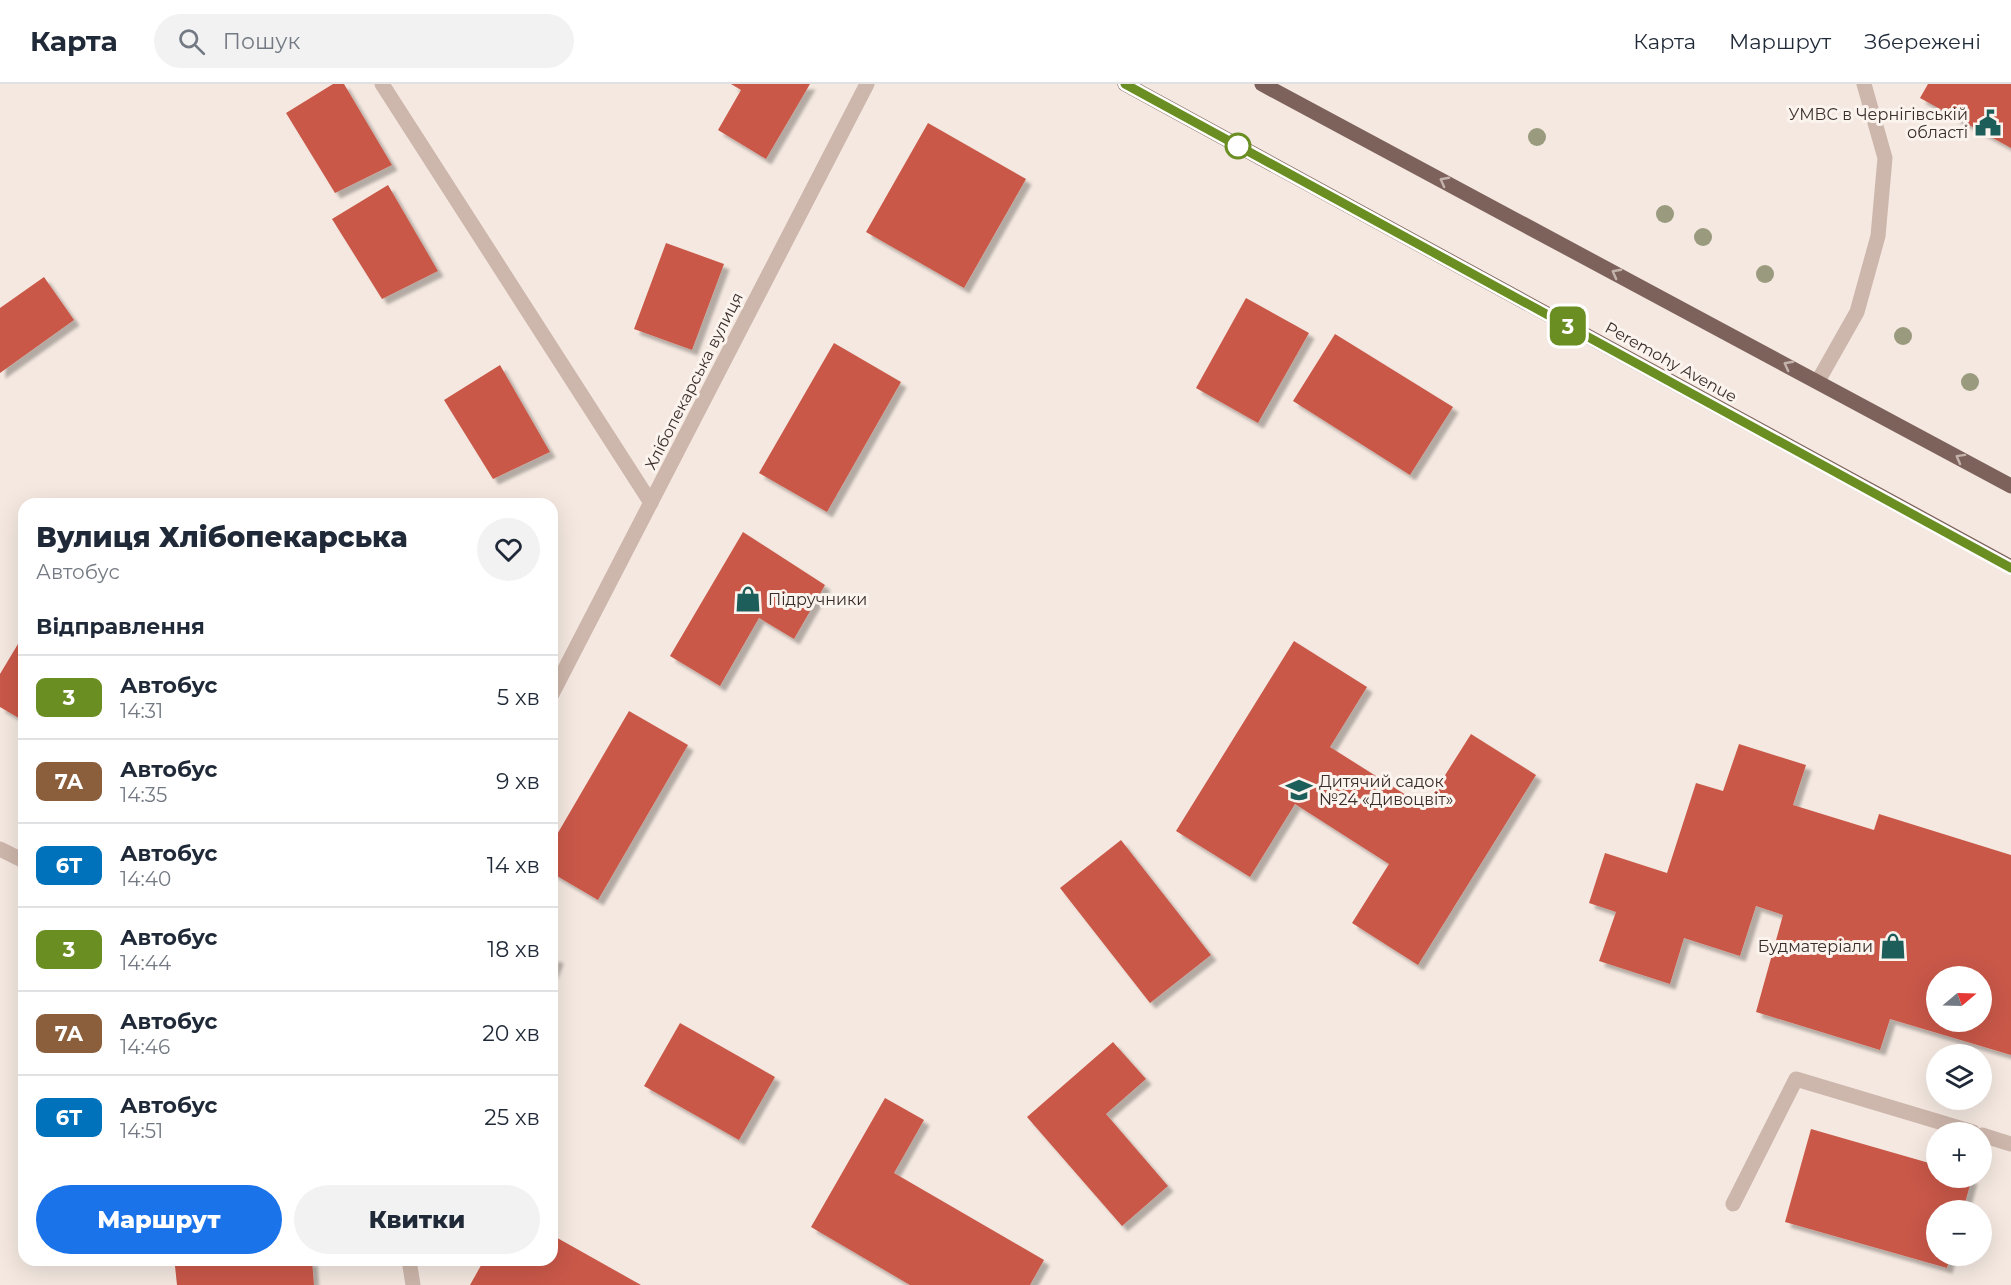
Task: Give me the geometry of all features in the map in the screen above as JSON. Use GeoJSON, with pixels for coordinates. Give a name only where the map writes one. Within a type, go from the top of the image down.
{"type":"FeatureCollection","features":[{"type":"Feature","properties":{"kind":"main road","name":"Peremohy Avenue"},"geometry":{"type":"LineString","coordinates":[[1125,84],[2011,567]]}},
{"type":"Feature","properties":{"kind":"main road"},"geometry":{"type":"LineString","coordinates":[[1262,84],[2011,486]]}},
{"type":"Feature","properties":{"kind":"street"},"geometry":{"type":"LineString","coordinates":[[382,84],[651,502]]}},
{"type":"Feature","properties":{"kind":"street","name":"Хлібопекарська вулиця"},"geometry":{"type":"LineString","coordinates":[[558,682],[867,84]]}},
{"type":"Feature","properties":{"kind":"street"},"geometry":{"type":"LineString","coordinates":[[1818,381],[1857,312],[1878,236],[1885,158],[1864,84]]}},
{"type":"Feature","properties":{"kind":"street"},"geometry":{"type":"LineString","coordinates":[[0,849],[18,858]]}},
{"type":"Feature","properties":{"kind":"street"},"geometry":{"type":"LineString","coordinates":[[1733,1204],[1796,1079],[1940,1122]]}},
{"type":"Feature","properties":{"kind":"street"},"geometry":{"type":"LineString","coordinates":[[1992,1138],[2011,1144]]}},
{"type":"Feature","properties":{"kind":"street"},"geometry":{"type":"LineString","coordinates":[[410,1266],[413,1285]]}},
{"type":"Feature","properties":{"kind":"building"},"geometry":{"type":"Polygon","coordinates":[[[333,84],[344,84],[392,165],[335,193],[286,113],[333,84]]]}},
{"type":"Feature","properties":{"kind":"building"},"geometry":{"type":"Polygon","coordinates":[[[731,84],[810,84],[766,159],[718,130],[741,90],[731,84]]]}},
{"type":"Feature","properties":{"kind":"building","name":"УМВС в Чернігівській області"},"geometry":{"type":"Polygon","coordinates":[[[1928,84],[2011,84],[2011,148],[1920,98],[1928,84]]]}},
{"type":"Feature","properties":{"kind":"building"},"geometry":{"type":"Polygon","coordinates":[[[928,123],[1026,179],[964,288],[866,232],[928,123]]]}},
{"type":"Feature","properties":{"kind":"building"},"geometry":{"type":"Polygon","coordinates":[[[388,185],[438,271],[382,299],[332,219],[388,185]]]}},
{"type":"Feature","properties":{"kind":"building"},"geometry":{"type":"Polygon","coordinates":[[[666,243],[724,264],[692,350],[634,329],[666,243]]]}},
{"type":"Feature","properties":{"kind":"building"},"geometry":{"type":"Polygon","coordinates":[[[44,277],[74,320],[0,373],[0,308],[44,277]]]}},
{"type":"Feature","properties":{"kind":"building"},"geometry":{"type":"Polygon","coordinates":[[[1246,298],[1309,333],[1258,423],[1196,388],[1246,298]]]}},
{"type":"Feature","properties":{"kind":"building"},"geometry":{"type":"Polygon","coordinates":[[[1335,334],[1453,407],[1410,475],[1293,401],[1335,334]]]}},
{"type":"Feature","properties":{"kind":"building"},"geometry":{"type":"Polygon","coordinates":[[[834,343],[901,382],[827,512],[759,473],[834,343]]]}},
{"type":"Feature","properties":{"kind":"building"},"geometry":{"type":"Polygon","coordinates":[[[500,365],[550,452],[493,479],[444,400],[500,365]]]}},
{"type":"Feature","properties":{"kind":"building"},"geometry":{"type":"Polygon","coordinates":[[[743,532],[825,585],[794,639],[759,618],[720,686],[670,656],[743,532]]]}},
{"type":"Feature","properties":{"kind":"building","name":"Дитячий садок №24 «Дивоцвіт»"},"geometry":{"type":"Polygon","coordinates":[[[1294,641],[1367,687],[1330,747],[1425,807],[1471,734],[1536,775],[1418,965],[1352,923],[1389,864],[1295,804],[1250,877],[1176,831],[1294,641]]]}},
{"type":"Feature","properties":{"kind":"building"},"geometry":{"type":"Polygon","coordinates":[[[18,644],[18,718],[0,707],[0,674],[18,644]]]}},
{"type":"Feature","properties":{"kind":"building"},"geometry":{"type":"Polygon","coordinates":[[[629,711],[688,745],[598,900],[558,877],[558,833],[629,711]]]}},
{"type":"Feature","properties":{"kind":"building","name":"Будматеріали"},"geometry":{"type":"Polygon","coordinates":[[[1739,744],[1806,765],[1793,805],[1874,830],[1879,814],[2011,855],[2011,1055],[1992,1049],[1992,1044],[1974,1044],[1934,1032],[1992,1032],[1992,966],[1926,966],[1926,1030],[1890,1019],[1880,1050],[1756,1012],[1783,915],[1756,906],[1740,956],[1684,938],[1670,984],[1599,961],[1616,912],[1589,903],[1605,853],[1667,873],[1696,783],[1723,791],[1739,744]]]}},
{"type":"Feature","properties":{"kind":"building"},"geometry":{"type":"Polygon","coordinates":[[[1121,840],[1211,955],[1150,1003],[1060,888],[1121,840]]]}},
{"type":"Feature","properties":{"kind":"building"},"geometry":{"type":"Polygon","coordinates":[[[680,1023],[775,1077],[739,1140],[644,1086],[680,1023]]]}},
{"type":"Feature","properties":{"kind":"building"},"geometry":{"type":"Polygon","coordinates":[[[1113,1042],[1146,1079],[1106,1114],[1168,1186],[1122,1226],[1027,1117],[1113,1042]]]}},
{"type":"Feature","properties":{"kind":"building"},"geometry":{"type":"Polygon","coordinates":[[[885,1098],[924,1120],[894,1173],[1044,1260],[1030,1285],[910,1285],[811,1227],[885,1098]]]}},
{"type":"Feature","properties":{"kind":"building"},"geometry":{"type":"Polygon","coordinates":[[[1811,1129],[1926,1162],[1926,1188],[1969,1188],[1966,1200],[1926,1200],[1926,1262],[1785,1222],[1811,1129]]]}},
{"type":"Feature","properties":{"kind":"building"},"geometry":{"type":"Polygon","coordinates":[[[558,1238],[641,1285],[470,1285],[481,1266],[558,1266],[558,1238]]]}},
{"type":"Feature","properties":{"kind":"building"},"geometry":{"type":"Polygon","coordinates":[[[175,1266],[312,1266],[314,1285],[177,1285],[175,1266]]]}},
{"type":"Feature","properties":{"kind":"bus line","name":"3"},"geometry":{"type":"LineString","coordinates":[[1125,84],[2011,568]]}},
{"type":"Feature","properties":{"kind":"place","name":"УМВС в Чернігівській області"},"geometry":{"type":"Point","coordinates":[1988,123]}},
{"type":"Feature","properties":{"kind":"place","name":"Підручники"},"geometry":{"type":"Point","coordinates":[748,599]}},
{"type":"Feature","properties":{"kind":"place","name":"Дитячий садок №24 «Дивоцвіт»"},"geometry":{"type":"Point","coordinates":[1299,790]}},
{"type":"Feature","properties":{"kind":"place","name":"Будматеріали"},"geometry":{"type":"Point","coordinates":[1893,946]}}]}
